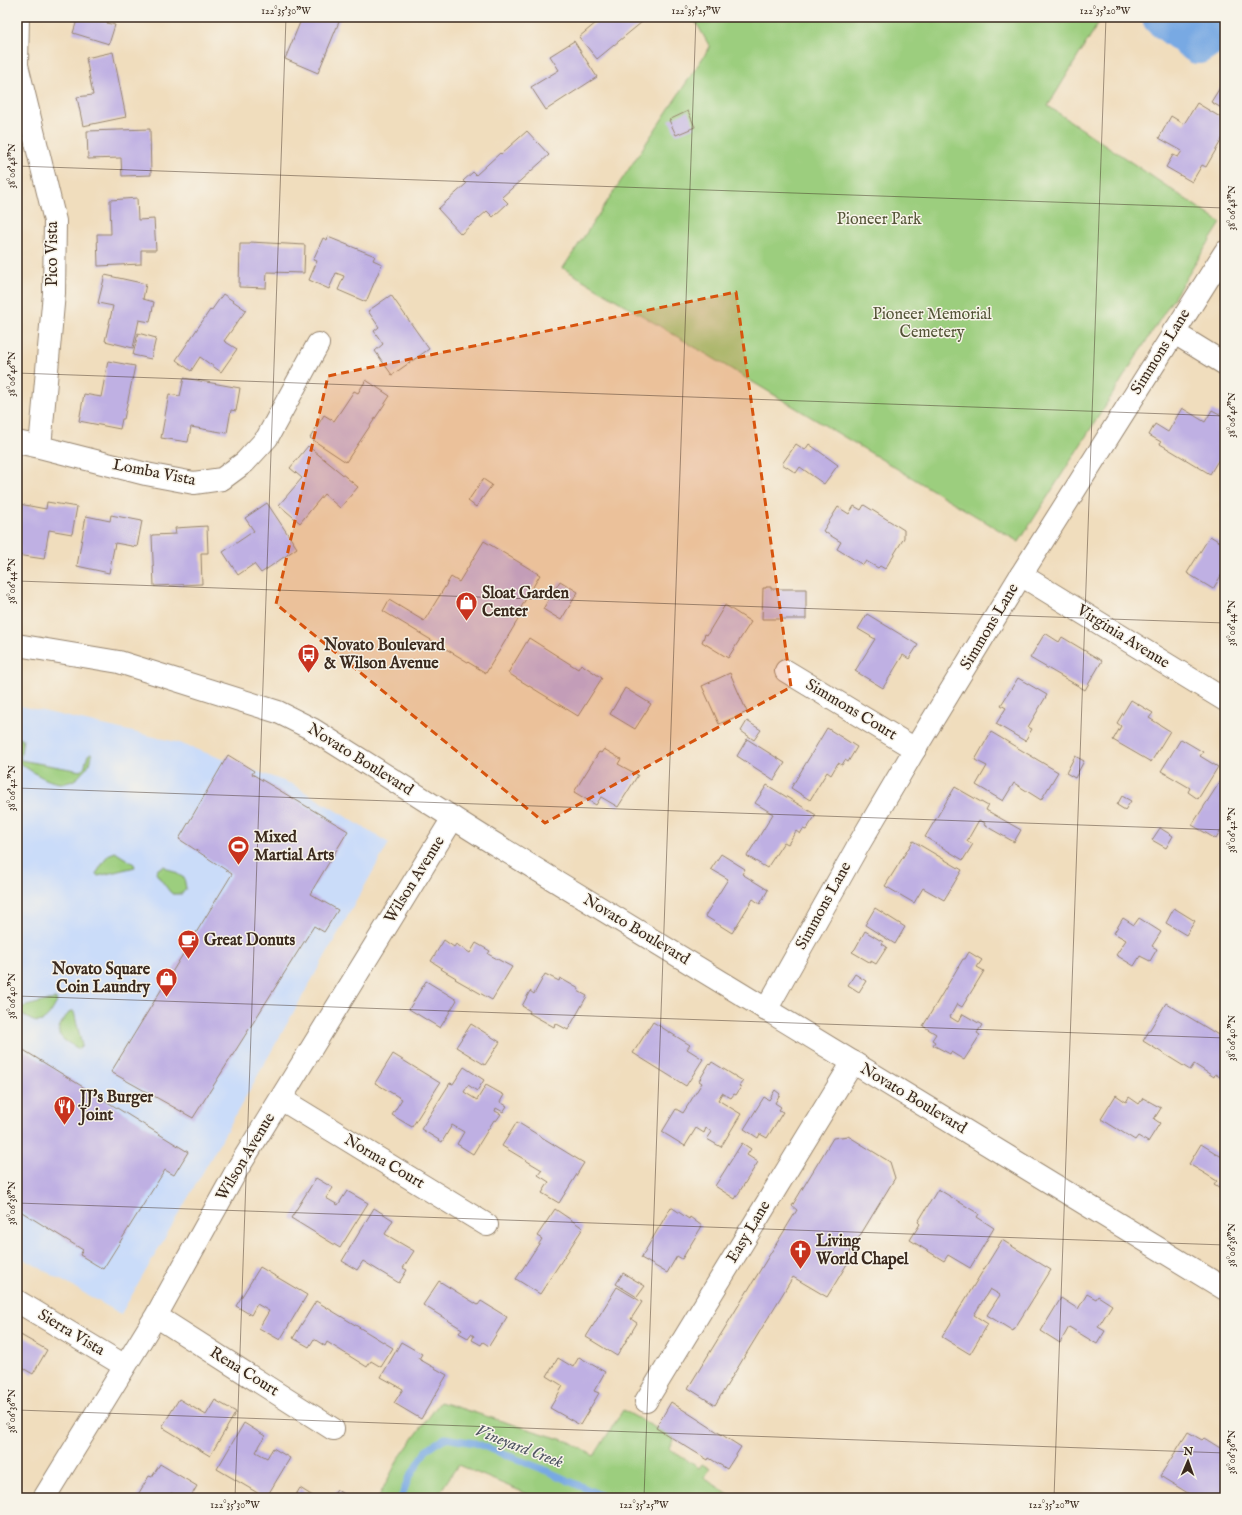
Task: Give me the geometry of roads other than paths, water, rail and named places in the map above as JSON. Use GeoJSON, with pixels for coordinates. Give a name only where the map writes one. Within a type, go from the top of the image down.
{"type":"FeatureCollection","features":[{"type":"Feature","properties":{"kind":"street","name":"Pico Vista"},"geometry":{"type":"LineString","coordinates":[[18,17],[17,65],[55,221],[54,293],[40,447]]}},
{"type":"Feature","properties":{"kind":"street","name":"Simmons Lane"},"geometry":{"type":"LineString","coordinates":[[766,1010],[859,844],[915,749],[1021,575],[1173,332],[1225,252]]}},
{"type":"Feature","properties":{"kind":"street"},"geometry":{"type":"LineString","coordinates":[[1173,332],[1225,364]]}},
{"type":"Feature","properties":{"kind":"street","name":"Lomba Vista"},"geometry":{"type":"LineString","coordinates":[[17,442],[146,474],[194,483],[222,479],[245,462],[266,438],[318,344]]}},
{"type":"Feature","properties":{"kind":"street","name":"Virginia Avenue"},"geometry":{"type":"LineString","coordinates":[[1021,575],[1225,700]]}},
{"type":"Feature","properties":{"kind":"street","name":"Novato Boulevard"},"geometry":{"type":"LineString","coordinates":[[17,645],[120,662],[278,712],[312,729],[453,818],[766,1010],[1225,1289]]}},
{"type":"Feature","properties":{"kind":"street","name":"Simmons Court"},"geometry":{"type":"LineString","coordinates":[[786,670],[915,749]]}},
{"type":"Feature","properties":{"kind":"street","name":"Wilson Avenue"},"geometry":{"type":"LineString","coordinates":[[44,1498],[156,1316],[238,1168],[453,818]]}},
{"type":"Feature","properties":{"kind":"street","name":"Easy Lane"},"geometry":{"type":"LineString","coordinates":[[646,1401],[853,1062]]}},
{"type":"Feature","properties":{"kind":"street","name":"Norma Court"},"geometry":{"type":"LineString","coordinates":[[281,1099],[487,1224]]}},
{"type":"Feature","properties":{"kind":"street","name":"Sierra Vista"},"geometry":{"type":"LineString","coordinates":[[17,1301],[125,1366]]}},
{"type":"Feature","properties":{"kind":"street","name":"Rena Court"},"geometry":{"type":"LineString","coordinates":[[156,1316],[333,1429]]}},
{"type":"Feature","properties":{"kind":"waterway"},"geometry":{"type":"LineString","coordinates":[[1162,17],[1198,44],[1225,26]]}},
{"type":"Feature","properties":{"kind":"waterway","name":"Vineyard Creek"},"geometry":{"type":"LineString","coordinates":[[401,1498],[408,1480],[427,1449],[445,1438],[475,1443],[540,1468],[607,1498]]}},
{"type":"Feature","properties":{"kind":"place","name":"Sloat Garden Center"},"geometry":{"type":"Point","coordinates":[466,622]}},
{"type":"Feature","properties":{"kind":"place","name":"Novato Boulevard & Wilson Avenue"},"geometry":{"type":"Point","coordinates":[309,674]}},
{"type":"Feature","properties":{"kind":"place","name":"Mixed Martial Arts"},"geometry":{"type":"Point","coordinates":[238,866]}},
{"type":"Feature","properties":{"kind":"place","name":"Great Donuts"},"geometry":{"type":"Point","coordinates":[189,960]}},
{"type":"Feature","properties":{"kind":"place","name":"Novato Square Coin Laundry"},"geometry":{"type":"Point","coordinates":[166,998]}},
{"type":"Feature","properties":{"kind":"place","name":"JJ's Burger Joint"},"geometry":{"type":"Point","coordinates":[65,1126]}},
{"type":"Feature","properties":{"kind":"place","name":"Living World Chapel"},"geometry":{"type":"Point","coordinates":[801,1270]}},
{"type":"Feature","properties":{"kind":"park label","name":"Pioneer Park"},"geometry":{"type":"Point","coordinates":[879,220]}},
{"type":"Feature","properties":{"kind":"park label","name":"Pioneer Memorial Cemetery"},"geometry":{"type":"Point","coordinates":[932,324]}}]}
